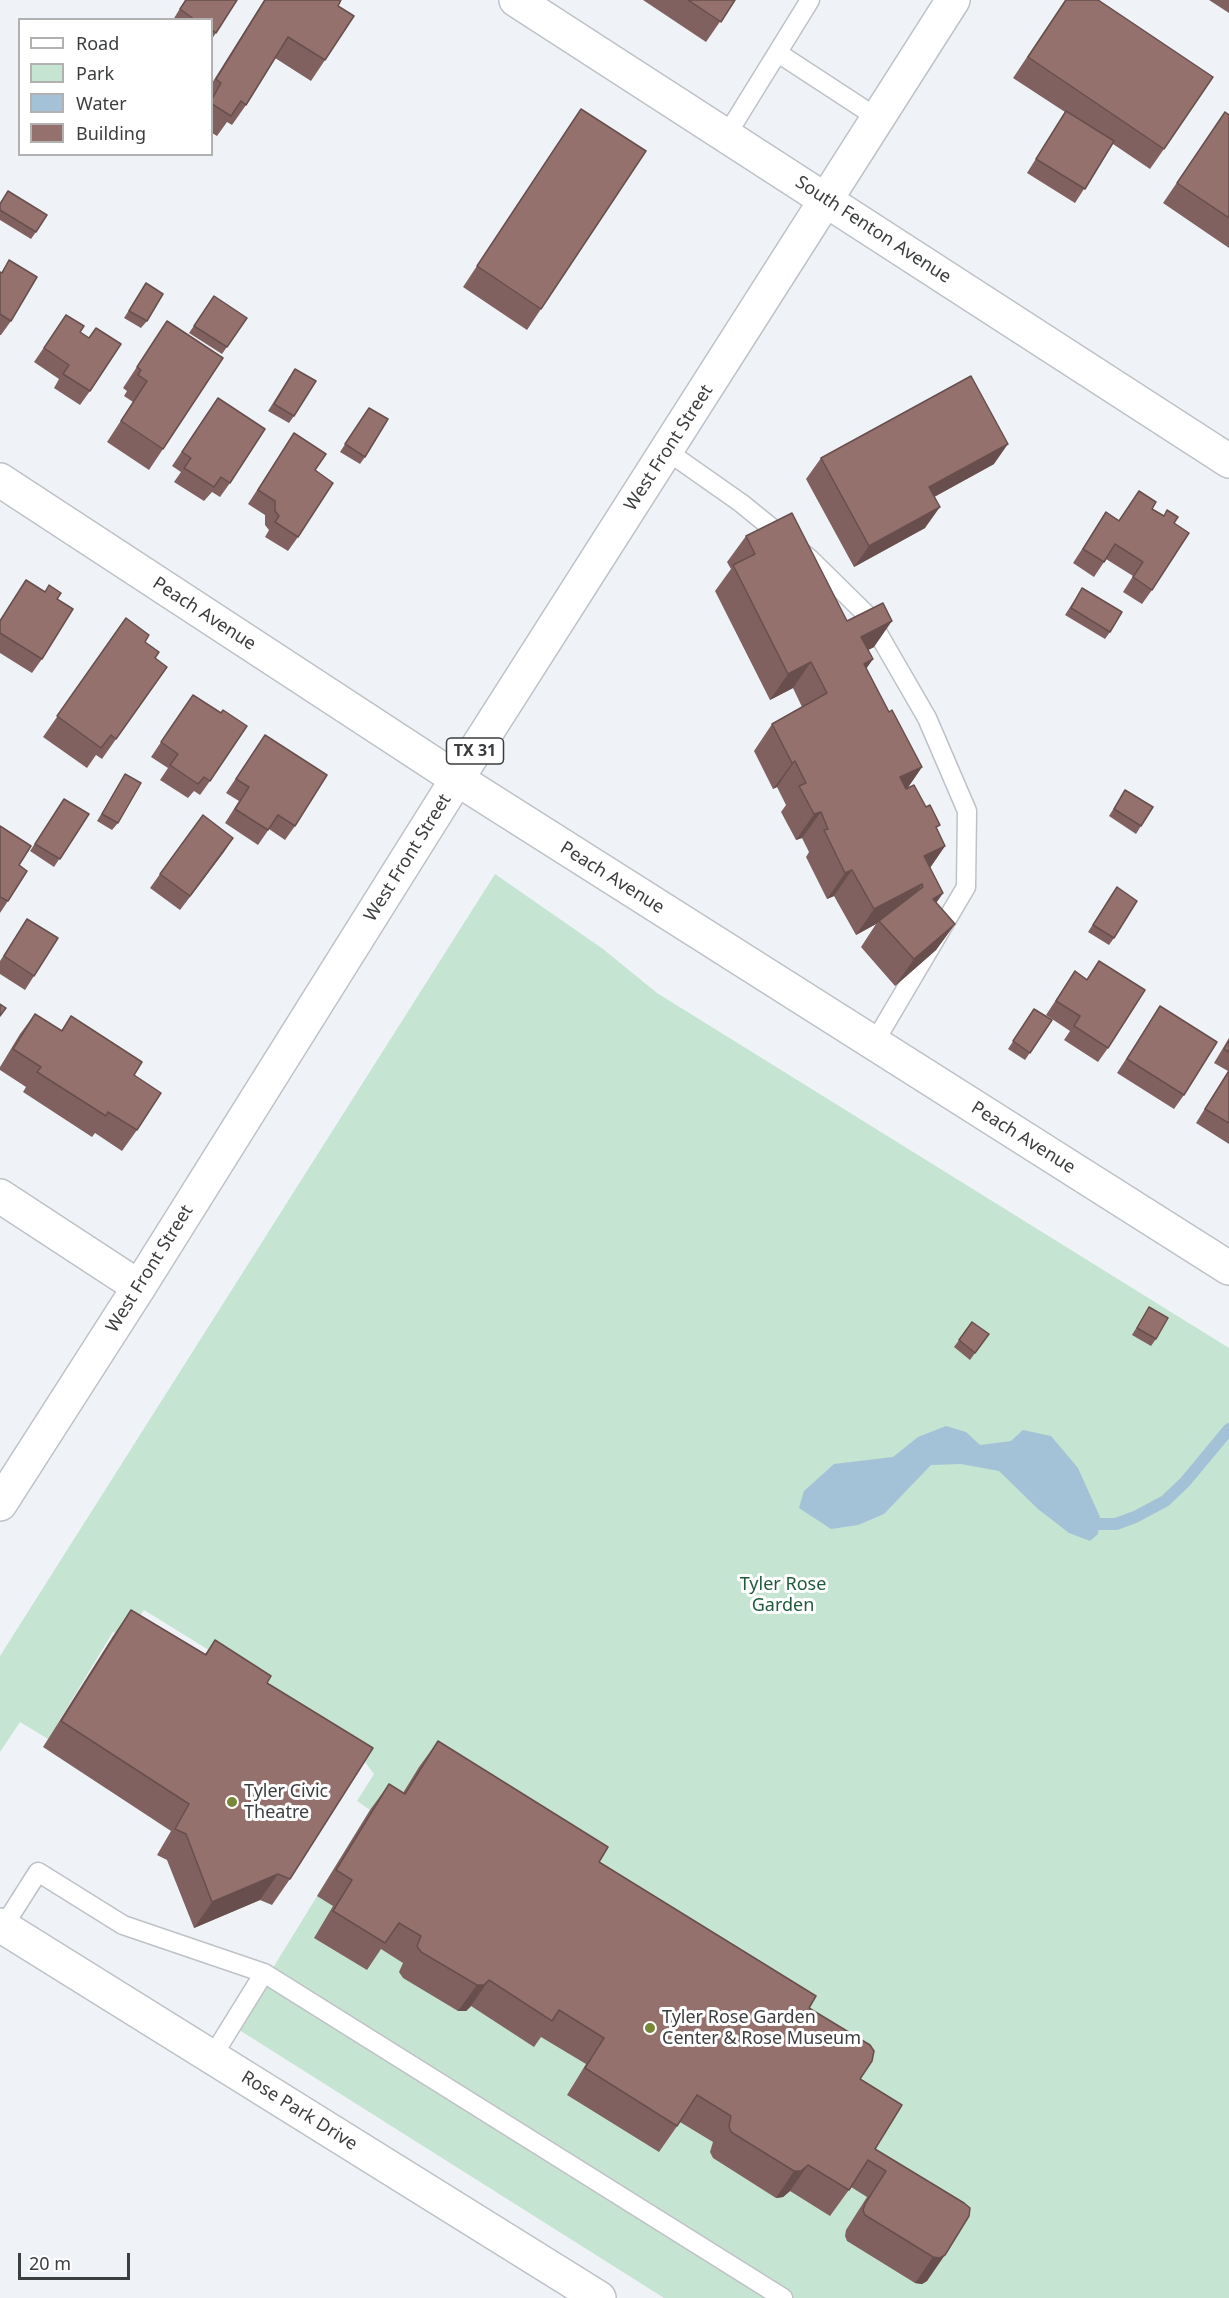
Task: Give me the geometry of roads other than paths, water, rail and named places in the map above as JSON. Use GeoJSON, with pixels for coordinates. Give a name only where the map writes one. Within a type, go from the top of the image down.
{"type":"FeatureCollection","features":[{"type":"Feature","properties":{"kind":"street","name":"South Fenton Avenue"},"geometry":{"type":"LineString","coordinates":[[516,0],[1229,461]]}},
{"type":"Feature","properties":{"kind":"street","name":"West Front Street"},"geometry":{"type":"LineString","coordinates":[[0,1504],[139,1287],[457,779],[953,0]]}},
{"type":"Feature","properties":{"kind":"street","name":"Peach Avenue"},"geometry":{"type":"LineString","coordinates":[[0,480],[457,779],[1229,1268]]}},
{"type":"Feature","properties":{"kind":"street"},"geometry":{"type":"LineString","coordinates":[[0,1196],[139,1287]]}},
{"type":"Feature","properties":{"kind":"street","name":"Rose Park Drive"},"geometry":{"type":"LineString","coordinates":[[1,1926],[599,2298]]}},
{"type":"Feature","properties":{"kind":"lane"},"geometry":{"type":"LineString","coordinates":[[726,136],[810,0]]}},
{"type":"Feature","properties":{"kind":"lane"},"geometry":{"type":"LineString","coordinates":[[778,53],[879,119]]}},
{"type":"Feature","properties":{"kind":"lane"},"geometry":{"type":"LineString","coordinates":[[667,451],[741,503],[810,559],[868,616],[927,718],[966,812],[966,887],[874,1043]]}},
{"type":"Feature","properties":{"kind":"lane"},"geometry":{"type":"LineString","coordinates":[[1,1926],[38,1872],[123,1925],[264,1973],[783,2298]]}},
{"type":"Feature","properties":{"kind":"lane"},"geometry":{"type":"LineString","coordinates":[[212,2056],[264,1973]]}},
{"type":"Feature","properties":{"kind":"water"},"geometry":{"type":"Polygon","coordinates":[[[946,1426],[966,1432],[980,1445],[1011,1441],[1023,1430],[1051,1436],[1078,1468],[1100,1517],[1098,1534],[1090,1541],[1069,1533],[1038,1509],[999,1471],[961,1464],[931,1465],[884,1514],[858,1525],[831,1529],[799,1508],[804,1491],[834,1464],[893,1457],[918,1437],[946,1426]]]}},
{"type":"Feature","properties":{"kind":"waterway"},"geometry":{"type":"LineString","coordinates":[[1099,1524],[1116,1524],[1165,1501],[1185,1482],[1229,1429]]}},
{"type":"Feature","properties":{"kind":"place","name":"Tyler Civic Theatre"},"geometry":{"type":"Point","coordinates":[232,1802]}},
{"type":"Feature","properties":{"kind":"place","name":"Tyler Rose Garden Center & Rose Museum"},"geometry":{"type":"Point","coordinates":[650,2028]}},
{"type":"Feature","properties":{"kind":"park label","name":"Tyler Rose Garden"},"geometry":{"type":"Point","coordinates":[783,1595]}}]}
